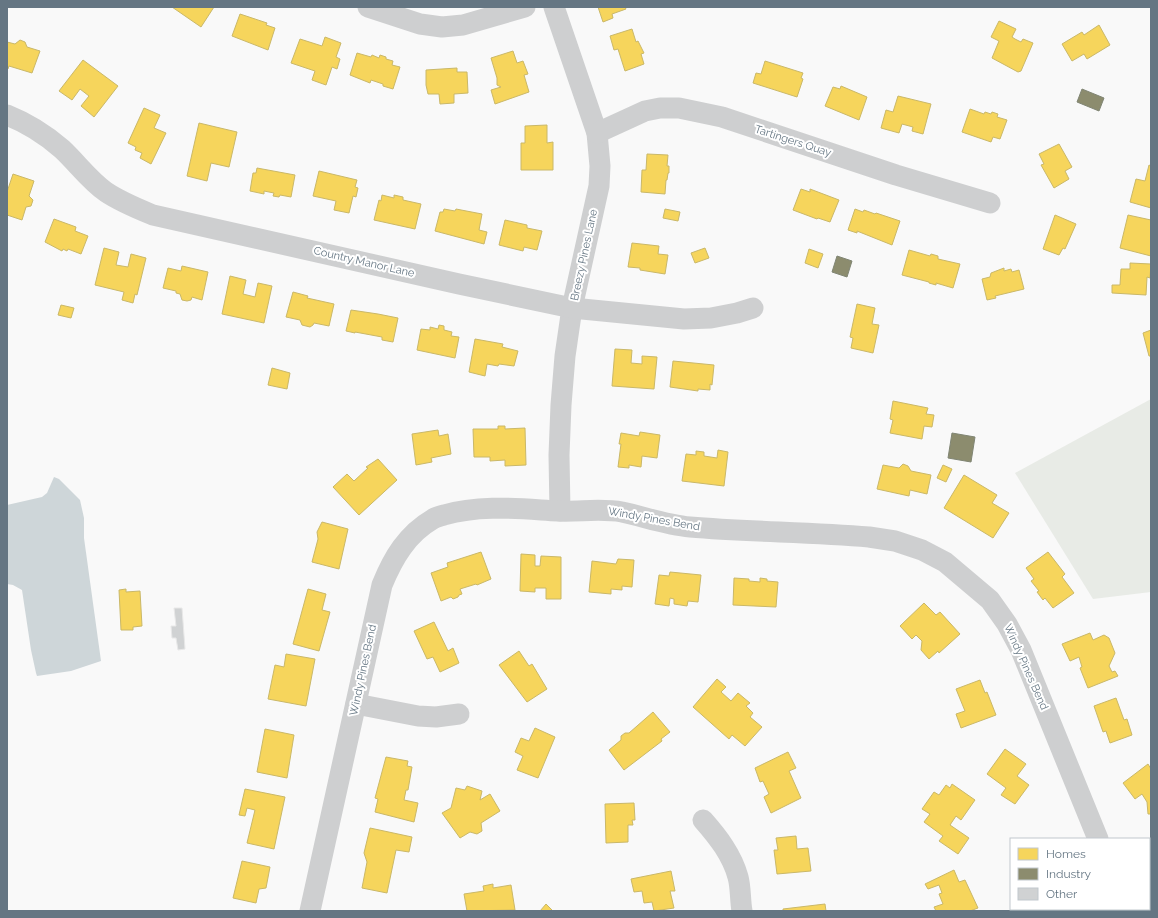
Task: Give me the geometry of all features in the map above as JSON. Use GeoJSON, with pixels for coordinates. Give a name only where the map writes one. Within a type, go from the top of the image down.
{"type":"FeatureCollection","features":[{"type":"Feature","properties":{"kind":"street"},"geometry":{"type":"LineString","coordinates":[[368,7],[420,24],[442,27],[464,26],[525,7]]}},
{"type":"Feature","properties":{"kind":"street","name":"Breezy Pines Lane"},"geometry":{"type":"LineString","coordinates":[[554,7],[597,133],[600,166],[599,186],[572,308],[565,356],[560,405],[560,511]]}},
{"type":"Feature","properties":{"kind":"street","name":"Tartingers Quay"},"geometry":{"type":"LineString","coordinates":[[597,133],[645,111],[660,108],[679,108],[722,117],[896,175],[990,203]]}},
{"type":"Feature","properties":{"kind":"street","name":"Country Manor Lane"},"geometry":{"type":"LineString","coordinates":[[7,115],[41,132],[62,149],[87,176],[105,192],[126,204],[153,215],[572,308],[684,319],[716,317],[753,308]]}},
{"type":"Feature","properties":{"kind":"street","name":"Windy Pines Bend"},"geometry":{"type":"LineString","coordinates":[[310,911],[382,585],[391,564],[400,548],[416,532],[433,519],[455,512],[487,508],[518,508],[560,511],[600,510],[621,512],[688,527],[868,537],[895,541],[922,550],[945,562],[990,600],[1007,624],[1021,650],[1098,838]]}},
{"type":"Feature","properties":{"kind":"street"},"geometry":{"type":"LineString","coordinates":[[356,704],[418,716],[436,717],[459,714]]}},
{"type":"Feature","properties":{"kind":"street"},"geometry":{"type":"LineString","coordinates":[[703,820],[718,837],[730,857],[738,878],[742,911]]}},
{"type":"Feature","properties":{"kind":"shaded area"},"geometry":{"type":"Polygon","coordinates":[[[1151,399],[1151,592],[1093,599],[1015,473],[1151,399]]]}},
{"type":"Feature","properties":{"kind":"shaded area"},"geometry":{"type":"Polygon","coordinates":[[[54,477],[59,479],[80,500],[84,518],[84,538],[101,661],[71,671],[37,676],[31,650],[22,590],[13,585],[7,584],[7,505],[42,497],[47,493],[54,477]]]}},
{"type":"Feature","properties":{"kind":"building: Homes"},"geometry":{"type":"Polygon","coordinates":[[[172,7],[214,7],[201,27],[172,7]]]}},
{"type":"Feature","properties":{"kind":"building: Homes"},"geometry":{"type":"Polygon","coordinates":[[[598,7],[625,7],[626,9],[612,14],[613,18],[603,22],[598,7]]]}},
{"type":"Feature","properties":{"kind":"building: Homes"},"geometry":{"type":"Polygon","coordinates":[[[240,14],[267,23],[266,25],[275,28],[268,50],[232,36],[240,14]]]}},
{"type":"Feature","properties":{"kind":"building: Homes"},"geometry":{"type":"Polygon","coordinates":[[[999,21],[1016,29],[1012,37],[1015,39],[1021,42],[1023,39],[1033,43],[1021,71],[1018,72],[992,58],[999,41],[991,37],[999,21]]]}},
{"type":"Feature","properties":{"kind":"building: Homes"},"geometry":{"type":"Polygon","coordinates":[[[1099,25],[1110,45],[1087,59],[1084,54],[1072,61],[1062,44],[1082,32],[1084,35],[1099,25]]]}},
{"type":"Feature","properties":{"kind":"building: Homes"},"geometry":{"type":"Polygon","coordinates":[[[632,29],[636,42],[638,41],[644,53],[641,54],[644,64],[625,71],[618,49],[614,50],[610,36],[632,29]]]}},
{"type":"Feature","properties":{"kind":"building: Homes"},"geometry":{"type":"Polygon","coordinates":[[[325,37],[341,43],[336,57],[340,59],[337,69],[332,67],[326,85],[312,80],[315,71],[291,63],[300,39],[322,46],[325,37]]]}},
{"type":"Feature","properties":{"kind":"building: Homes"},"geometry":{"type":"Polygon","coordinates":[[[20,40],[25,42],[27,47],[40,51],[32,73],[9,66],[8,69],[7,68],[7,42],[15,44],[20,40]]]}},
{"type":"Feature","properties":{"kind":"building: Homes"},"geometry":{"type":"Polygon","coordinates":[[[513,51],[517,63],[523,61],[528,74],[524,75],[529,92],[495,104],[491,90],[501,87],[497,85],[497,78],[491,58],[513,51]]]}},
{"type":"Feature","properties":{"kind":"building: Homes"},"geometry":{"type":"Polygon","coordinates":[[[357,53],[371,57],[372,55],[379,58],[380,55],[393,61],[392,65],[400,67],[393,89],[371,80],[370,83],[350,75],[357,53]]]}},
{"type":"Feature","properties":{"kind":"building: Homes"},"geometry":{"type":"Polygon","coordinates":[[[83,60],[118,86],[94,117],[81,106],[89,96],[80,89],[72,100],[59,91],[83,60]]]}},
{"type":"Feature","properties":{"kind":"building: Homes"},"geometry":{"type":"Polygon","coordinates":[[[765,61],[803,73],[801,78],[803,79],[797,97],[753,83],[756,73],[761,74],[765,61]]]}},
{"type":"Feature","properties":{"kind":"building: Homes"},"geometry":{"type":"Polygon","coordinates":[[[457,68],[457,72],[467,72],[468,93],[454,94],[454,103],[440,104],[439,94],[428,94],[426,85],[426,70],[457,68]]]}},
{"type":"Feature","properties":{"kind":"building: Homes"},"geometry":{"type":"Polygon","coordinates":[[[841,86],[867,97],[859,120],[825,106],[833,87],[840,89],[841,86]]]}},
{"type":"Feature","properties":{"kind":"building: Homes"},"geometry":{"type":"Polygon","coordinates":[[[898,96],[931,104],[923,134],[912,131],[913,127],[902,124],[899,133],[881,128],[886,110],[893,112],[898,96]]]}},
{"type":"Feature","properties":{"kind":"building: Homes"},"geometry":{"type":"Polygon","coordinates":[[[144,108],[160,115],[154,128],[166,133],[151,164],[140,158],[142,153],[135,150],[136,147],[128,143],[144,108]]]}},
{"type":"Feature","properties":{"kind":"building: Homes"},"geometry":{"type":"Polygon","coordinates":[[[970,109],[984,114],[985,112],[991,114],[992,112],[998,114],[997,117],[1007,120],[1000,139],[993,137],[991,142],[962,132],[970,109]]]}},
{"type":"Feature","properties":{"kind":"building: Homes"},"geometry":{"type":"Polygon","coordinates":[[[199,123],[237,132],[229,167],[211,163],[207,181],[187,176],[199,123]]]}},
{"type":"Feature","properties":{"kind":"building: Homes"},"geometry":{"type":"Polygon","coordinates":[[[547,125],[547,143],[553,142],[553,170],[521,170],[521,143],[525,143],[525,126],[547,125]]]}},
{"type":"Feature","properties":{"kind":"building: Homes"},"geometry":{"type":"Polygon","coordinates":[[[1059,144],[1072,167],[1065,171],[1069,179],[1054,188],[1041,165],[1044,164],[1039,154],[1059,144]]]}},
{"type":"Feature","properties":{"kind":"building: Homes"},"geometry":{"type":"Polygon","coordinates":[[[647,154],[668,155],[667,166],[669,166],[669,173],[666,180],[665,194],[641,192],[642,170],[646,170],[647,154]]]}},
{"type":"Feature","properties":{"kind":"building: Homes"},"geometry":{"type":"Polygon","coordinates":[[[1149,165],[1151,166],[1151,208],[1130,202],[1136,179],[1145,181],[1149,165]]]}},
{"type":"Feature","properties":{"kind":"building: Homes"},"geometry":{"type":"Polygon","coordinates":[[[257,168],[295,175],[291,197],[280,195],[279,197],[273,196],[274,193],[264,191],[264,194],[250,191],[253,173],[256,173],[257,168]]]}},
{"type":"Feature","properties":{"kind":"building: Homes"},"geometry":{"type":"Polygon","coordinates":[[[319,171],[357,180],[355,187],[358,188],[356,197],[353,196],[349,213],[334,210],[336,201],[313,196],[319,171]]]}},
{"type":"Feature","properties":{"kind":"building: Homes"},"geometry":{"type":"Polygon","coordinates":[[[13,174],[34,181],[29,196],[33,200],[31,206],[26,207],[22,220],[7,215],[7,192],[13,174]]]}},
{"type":"Feature","properties":{"kind":"building: Homes"},"geometry":{"type":"Polygon","coordinates":[[[801,189],[810,192],[810,189],[839,200],[830,222],[793,210],[801,189]]]}},
{"type":"Feature","properties":{"kind":"building: Homes"},"geometry":{"type":"Polygon","coordinates":[[[382,195],[394,198],[394,195],[403,197],[403,200],[421,204],[415,229],[374,220],[379,200],[381,201],[382,195]]]}},
{"type":"Feature","properties":{"kind":"building: Homes"},"geometry":{"type":"Polygon","coordinates":[[[444,209],[455,211],[456,209],[482,214],[479,230],[487,232],[484,244],[435,231],[440,212],[443,212],[444,209]]]}},
{"type":"Feature","properties":{"kind":"building: Homes"},"geometry":{"type":"Polygon","coordinates":[[[665,209],[680,212],[678,221],[663,218],[665,209]]]}},
{"type":"Feature","properties":{"kind":"building: Homes"},"geometry":{"type":"Polygon","coordinates":[[[855,209],[863,212],[864,210],[875,214],[876,213],[900,221],[892,245],[857,231],[857,233],[848,230],[855,209]]]}},
{"type":"Feature","properties":{"kind":"building: Homes"},"geometry":{"type":"Polygon","coordinates":[[[1055,215],[1076,224],[1065,249],[1063,248],[1059,255],[1043,249],[1055,215]]]}},
{"type":"Feature","properties":{"kind":"building: Homes"},"geometry":{"type":"Polygon","coordinates":[[[1128,215],[1151,220],[1151,256],[1120,248],[1128,215]]]}},
{"type":"Feature","properties":{"kind":"building: Homes"},"geometry":{"type":"Polygon","coordinates":[[[54,219],[76,227],[75,231],[88,236],[81,254],[68,249],[67,251],[63,249],[62,251],[45,242],[54,219]]]}},
{"type":"Feature","properties":{"kind":"building: Homes"},"geometry":{"type":"Polygon","coordinates":[[[505,220],[527,225],[527,228],[542,231],[537,250],[524,247],[523,251],[499,245],[505,220]]]}},
{"type":"Feature","properties":{"kind":"building: Homes"},"geometry":{"type":"Polygon","coordinates":[[[632,243],[659,246],[658,254],[668,255],[665,274],[640,270],[640,268],[628,267],[632,243]]]}},
{"type":"Feature","properties":{"kind":"building: Homes"},"geometry":{"type":"Polygon","coordinates":[[[104,248],[119,252],[116,265],[128,267],[131,254],[146,258],[137,295],[135,294],[133,303],[122,300],[124,292],[95,285],[104,248]]]}},
{"type":"Feature","properties":{"kind":"building: Homes"},"geometry":{"type":"Polygon","coordinates":[[[705,248],[709,258],[695,263],[691,253],[705,248]]]}},
{"type":"Feature","properties":{"kind":"building: Homes"},"geometry":{"type":"Polygon","coordinates":[[[809,249],[823,254],[818,268],[805,263],[809,249]]]}},
{"type":"Feature","properties":{"kind":"building: Homes"},"geometry":{"type":"Polygon","coordinates":[[[909,250],[930,256],[931,254],[938,256],[938,259],[960,264],[953,288],[936,283],[936,285],[902,275],[909,250]]]}},
{"type":"Feature","properties":{"kind":"building: Homes"},"geometry":{"type":"Polygon","coordinates":[[[1130,263],[1151,264],[1150,278],[1147,277],[1146,295],[1112,293],[1112,285],[1120,285],[1121,269],[1130,269],[1130,263]]]}},
{"type":"Feature","properties":{"kind":"building: Homes"},"geometry":{"type":"Polygon","coordinates":[[[182,266],[208,272],[202,300],[192,297],[191,300],[182,300],[180,294],[176,293],[176,291],[163,288],[168,268],[181,271],[182,266]]]}},
{"type":"Feature","properties":{"kind":"building: Homes"},"geometry":{"type":"Polygon","coordinates":[[[1004,268],[1004,271],[1011,269],[1012,272],[1019,270],[1024,289],[995,296],[996,298],[987,300],[982,279],[990,277],[991,273],[1004,268]]]}},
{"type":"Feature","properties":{"kind":"building: Homes"},"geometry":{"type":"Polygon","coordinates":[[[230,276],[246,280],[243,294],[255,297],[258,283],[272,286],[264,323],[222,314],[230,276]]]}},
{"type":"Feature","properties":{"kind":"building: Homes"},"geometry":{"type":"Polygon","coordinates":[[[293,292],[308,296],[307,298],[334,304],[329,326],[314,323],[310,327],[302,325],[300,320],[286,317],[293,292]]]}},
{"type":"Feature","properties":{"kind":"building: Homes"},"geometry":{"type":"Polygon","coordinates":[[[857,304],[875,308],[872,324],[879,325],[873,353],[851,348],[853,338],[850,337],[857,304]]]}},
{"type":"Feature","properties":{"kind":"building: Homes"},"geometry":{"type":"Polygon","coordinates":[[[61,305],[74,308],[71,318],[58,315],[61,305]]]}},
{"type":"Feature","properties":{"kind":"building: Homes"},"geometry":{"type":"Polygon","coordinates":[[[351,310],[398,318],[393,342],[382,340],[382,337],[346,331],[351,310]]]}},
{"type":"Feature","properties":{"kind":"building: Homes"},"geometry":{"type":"Polygon","coordinates":[[[439,325],[444,326],[444,330],[452,332],[451,336],[459,337],[455,358],[417,350],[421,329],[430,330],[430,327],[438,329],[439,325]]]}},
{"type":"Feature","properties":{"kind":"building: Homes"},"geometry":{"type":"Polygon","coordinates":[[[1151,330],[1151,356],[1149,356],[1143,333],[1151,330]]]}},
{"type":"Feature","properties":{"kind":"building: Homes"},"geometry":{"type":"Polygon","coordinates":[[[475,339],[503,344],[502,347],[518,351],[514,366],[487,364],[485,376],[469,372],[475,339]]]}},
{"type":"Feature","properties":{"kind":"building: Homes"},"geometry":{"type":"Polygon","coordinates":[[[615,349],[632,350],[631,363],[642,364],[642,356],[657,357],[654,389],[612,386],[615,349]]]}},
{"type":"Feature","properties":{"kind":"building: Homes"},"geometry":{"type":"Polygon","coordinates":[[[673,361],[714,365],[710,390],[698,389],[698,391],[670,387],[673,361]]]}},
{"type":"Feature","properties":{"kind":"building: Homes"},"geometry":{"type":"Polygon","coordinates":[[[272,368],[290,373],[287,389],[268,385],[272,368]]]}},
{"type":"Feature","properties":{"kind":"building: Homes"},"geometry":{"type":"Polygon","coordinates":[[[893,401],[928,408],[926,414],[934,415],[932,427],[924,426],[922,439],[890,433],[893,420],[890,419],[893,401]]]}},
{"type":"Feature","properties":{"kind":"building: Homes"},"geometry":{"type":"Polygon","coordinates":[[[498,426],[505,426],[505,429],[525,428],[526,465],[505,466],[505,460],[490,461],[490,457],[474,457],[473,429],[498,429],[498,426]]]}},
{"type":"Feature","properties":{"kind":"building: Homes"},"geometry":{"type":"Polygon","coordinates":[[[438,430],[439,436],[448,434],[451,454],[431,458],[432,462],[416,465],[412,434],[438,430]]]}},
{"type":"Feature","properties":{"kind":"building: Homes"},"geometry":{"type":"Polygon","coordinates":[[[640,432],[660,435],[657,458],[642,456],[641,467],[629,465],[629,468],[618,467],[621,433],[639,436],[640,432]]]}},
{"type":"Feature","properties":{"kind":"building: Homes"},"geometry":{"type":"Polygon","coordinates":[[[718,450],[728,452],[724,486],[682,481],[686,454],[696,455],[696,451],[704,452],[704,456],[717,458],[718,450]]]}},
{"type":"Feature","properties":{"kind":"building: Homes"},"geometry":{"type":"Polygon","coordinates":[[[378,459],[397,480],[359,515],[333,487],[347,474],[354,481],[368,468],[366,467],[378,459]]]}},
{"type":"Feature","properties":{"kind":"building: Homes"},"geometry":{"type":"Polygon","coordinates":[[[903,464],[908,466],[911,471],[931,475],[927,494],[910,490],[909,496],[877,489],[883,465],[899,468],[903,464]]]}},
{"type":"Feature","properties":{"kind":"building: Homes"},"geometry":{"type":"Polygon","coordinates":[[[943,465],[952,469],[946,482],[937,478],[943,465]]]}},
{"type":"Feature","properties":{"kind":"building: Homes"},"geometry":{"type":"Polygon","coordinates":[[[964,475],[997,495],[992,503],[1009,513],[993,538],[944,508],[964,475]]]}},
{"type":"Feature","properties":{"kind":"building: Homes"},"geometry":{"type":"Polygon","coordinates":[[[322,522],[348,529],[339,569],[312,562],[318,539],[317,532],[322,522]]]}},
{"type":"Feature","properties":{"kind":"building: Homes"},"geometry":{"type":"Polygon","coordinates":[[[481,552],[491,579],[477,585],[476,584],[460,589],[462,594],[458,597],[453,599],[451,597],[441,601],[431,573],[448,567],[447,563],[481,552]]]}},
{"type":"Feature","properties":{"kind":"building: Homes"},"geometry":{"type":"Polygon","coordinates":[[[1048,552],[1065,574],[1062,577],[1074,593],[1053,608],[1045,598],[1043,600],[1037,592],[1039,591],[1031,581],[1034,579],[1026,568],[1048,552]]]}},
{"type":"Feature","properties":{"kind":"building: Homes"},"geometry":{"type":"Polygon","coordinates":[[[521,554],[535,555],[535,566],[540,566],[541,556],[561,557],[561,599],[546,599],[546,588],[535,588],[535,592],[520,591],[521,554]]]}},
{"type":"Feature","properties":{"kind":"building: Homes"},"geometry":{"type":"Polygon","coordinates":[[[618,559],[634,560],[632,587],[622,586],[622,590],[611,589],[611,594],[589,592],[592,561],[616,564],[618,559]]]}},
{"type":"Feature","properties":{"kind":"building: Homes"},"geometry":{"type":"Polygon","coordinates":[[[670,572],[701,575],[698,602],[688,601],[687,606],[674,604],[674,599],[670,598],[669,606],[655,604],[659,575],[669,576],[670,572]]]}},
{"type":"Feature","properties":{"kind":"building: Homes"},"geometry":{"type":"Polygon","coordinates":[[[734,578],[749,579],[749,581],[760,582],[760,578],[767,579],[767,581],[778,582],[776,607],[733,605],[734,578]]]}},
{"type":"Feature","properties":{"kind":"building: Homes"},"geometry":{"type":"Polygon","coordinates":[[[126,589],[126,592],[140,591],[142,626],[133,627],[133,630],[121,630],[119,590],[126,589]]]}},
{"type":"Feature","properties":{"kind":"building: Homes"},"geometry":{"type":"Polygon","coordinates":[[[308,589],[326,594],[322,610],[330,612],[319,651],[293,644],[308,589]]]}},
{"type":"Feature","properties":{"kind":"building: Homes"},"geometry":{"type":"Polygon","coordinates":[[[924,603],[936,615],[940,612],[960,634],[939,653],[938,651],[929,659],[921,650],[922,641],[916,635],[912,639],[900,626],[924,603]]]}},
{"type":"Feature","properties":{"kind":"building: Homes"},"geometry":{"type":"Polygon","coordinates":[[[434,622],[448,651],[453,648],[459,663],[440,672],[433,657],[427,659],[414,631],[434,622]]]}},
{"type":"Feature","properties":{"kind":"building: Homes"},"geometry":{"type":"Polygon","coordinates":[[[1090,633],[1093,640],[1104,635],[1109,638],[1115,653],[1109,666],[1112,672],[1115,671],[1118,676],[1088,688],[1080,668],[1082,667],[1079,657],[1070,661],[1062,644],[1090,633]]]}},
{"type":"Feature","properties":{"kind":"building: Homes"},"geometry":{"type":"Polygon","coordinates":[[[519,651],[529,666],[532,664],[547,689],[527,702],[499,665],[519,651]]]}},
{"type":"Feature","properties":{"kind":"building: Homes"},"geometry":{"type":"Polygon","coordinates":[[[286,654],[315,659],[306,706],[268,699],[275,665],[284,667],[286,654]]]}},
{"type":"Feature","properties":{"kind":"building: Homes"},"geometry":{"type":"Polygon","coordinates":[[[717,679],[726,687],[721,692],[731,701],[738,693],[750,703],[746,706],[753,713],[750,717],[762,727],[745,746],[732,735],[729,739],[693,707],[717,679]]]}},
{"type":"Feature","properties":{"kind":"building: Homes"},"geometry":{"type":"Polygon","coordinates":[[[980,680],[985,693],[987,692],[996,715],[961,728],[956,714],[965,711],[956,689],[980,680]]]}},
{"type":"Feature","properties":{"kind":"building: Homes"},"geometry":{"type":"Polygon","coordinates":[[[1116,698],[1124,720],[1127,719],[1132,735],[1110,743],[1106,731],[1103,732],[1094,706],[1116,698]]]}},
{"type":"Feature","properties":{"kind":"building: Homes"},"geometry":{"type":"Polygon","coordinates":[[[653,712],[670,732],[661,739],[662,741],[624,770],[609,750],[621,740],[621,736],[625,733],[629,733],[653,712]]]}},
{"type":"Feature","properties":{"kind":"building: Homes"},"geometry":{"type":"Polygon","coordinates":[[[535,728],[555,737],[538,778],[517,770],[523,756],[515,752],[521,738],[529,741],[535,728]]]}},
{"type":"Feature","properties":{"kind":"building: Homes"},"geometry":{"type":"Polygon","coordinates":[[[265,729],[294,735],[287,778],[257,772],[265,729]]]}},
{"type":"Feature","properties":{"kind":"building: Homes"},"geometry":{"type":"Polygon","coordinates":[[[1005,749],[1026,764],[1017,776],[1029,785],[1015,804],[1001,795],[1006,788],[987,774],[1005,749]]]}},
{"type":"Feature","properties":{"kind":"building: Homes"},"geometry":{"type":"Polygon","coordinates":[[[788,752],[796,768],[789,771],[801,798],[771,813],[764,797],[769,794],[763,781],[760,782],[755,768],[788,752]]]}},
{"type":"Feature","properties":{"kind":"building: Homes"},"geometry":{"type":"Polygon","coordinates":[[[386,757],[408,761],[407,766],[412,767],[408,790],[406,790],[404,800],[418,803],[414,822],[375,812],[378,799],[375,798],[386,757]]]}},
{"type":"Feature","properties":{"kind":"building: Homes"},"geometry":{"type":"Polygon","coordinates":[[[1148,764],[1151,769],[1151,814],[1148,814],[1147,802],[1142,794],[1135,799],[1123,783],[1148,764]]]}},
{"type":"Feature","properties":{"kind":"building: Homes"},"geometry":{"type":"Polygon","coordinates":[[[952,784],[975,800],[961,820],[956,816],[950,825],[969,838],[958,854],[939,841],[943,836],[924,822],[930,814],[922,809],[934,792],[939,795],[946,785],[950,788],[952,784]]]}},
{"type":"Feature","properties":{"kind":"building: Homes"},"geometry":{"type":"Polygon","coordinates":[[[467,786],[482,791],[480,800],[490,794],[500,811],[481,823],[482,831],[477,834],[470,832],[460,838],[442,813],[451,808],[456,788],[465,790],[467,786]]]}},
{"type":"Feature","properties":{"kind":"building: Homes"},"geometry":{"type":"Polygon","coordinates":[[[245,789],[285,797],[274,849],[247,843],[255,810],[247,808],[245,816],[239,815],[245,789]]]}},
{"type":"Feature","properties":{"kind":"building: Homes"},"geometry":{"type":"Polygon","coordinates":[[[634,803],[635,820],[632,820],[633,825],[628,825],[628,842],[606,843],[605,804],[634,803]]]}},
{"type":"Feature","properties":{"kind":"building: Homes"},"geometry":{"type":"Polygon","coordinates":[[[370,828],[412,837],[409,852],[396,850],[387,893],[362,888],[367,862],[364,853],[370,828]]]}},
{"type":"Feature","properties":{"kind":"building: Homes"},"geometry":{"type":"Polygon","coordinates":[[[796,836],[797,849],[808,848],[811,871],[777,874],[774,850],[778,850],[776,838],[796,836]]]}},
{"type":"Feature","properties":{"kind":"building: Homes"},"geometry":{"type":"Polygon","coordinates":[[[242,861],[270,867],[266,888],[259,889],[256,903],[233,898],[242,861]]]}},
{"type":"Feature","properties":{"kind":"building: Homes"},"geometry":{"type":"Polygon","coordinates":[[[954,870],[959,882],[965,880],[978,908],[970,911],[936,911],[934,907],[943,904],[939,894],[942,893],[939,885],[928,889],[925,884],[954,870]]]}},
{"type":"Feature","properties":{"kind":"building: Homes"},"geometry":{"type":"Polygon","coordinates":[[[671,871],[675,891],[670,891],[674,908],[654,911],[652,902],[644,903],[642,891],[634,892],[631,879],[671,871]]]}},
{"type":"Feature","properties":{"kind":"building: Homes"},"geometry":{"type":"Polygon","coordinates":[[[493,884],[493,888],[511,885],[515,910],[467,911],[464,894],[484,891],[483,886],[493,884]]]}},
{"type":"Feature","properties":{"kind":"building: Homes"},"geometry":{"type":"Polygon","coordinates":[[[546,904],[553,911],[540,911],[546,904]]]}},
{"type":"Feature","properties":{"kind":"building: Homes"},"geometry":{"type":"Polygon","coordinates":[[[825,904],[826,911],[783,911],[783,909],[825,904]]]}},
{"type":"Feature","properties":{"kind":"building: Industry"},"geometry":{"type":"Polygon","coordinates":[[[1082,89],[1104,98],[1099,111],[1077,102],[1082,89]]]}},
{"type":"Feature","properties":{"kind":"building: Industry"},"geometry":{"type":"Polygon","coordinates":[[[837,256],[852,261],[847,277],[832,272],[837,256]]]}},
{"type":"Feature","properties":{"kind":"building: Industry"},"geometry":{"type":"Polygon","coordinates":[[[952,433],[975,437],[971,462],[948,458],[952,433]]]}},
{"type":"Feature","properties":{"kind":"building: Other"},"geometry":{"type":"Polygon","coordinates":[[[174,608],[182,608],[185,649],[178,650],[176,638],[172,638],[171,626],[176,626],[174,608]]]}}]}
